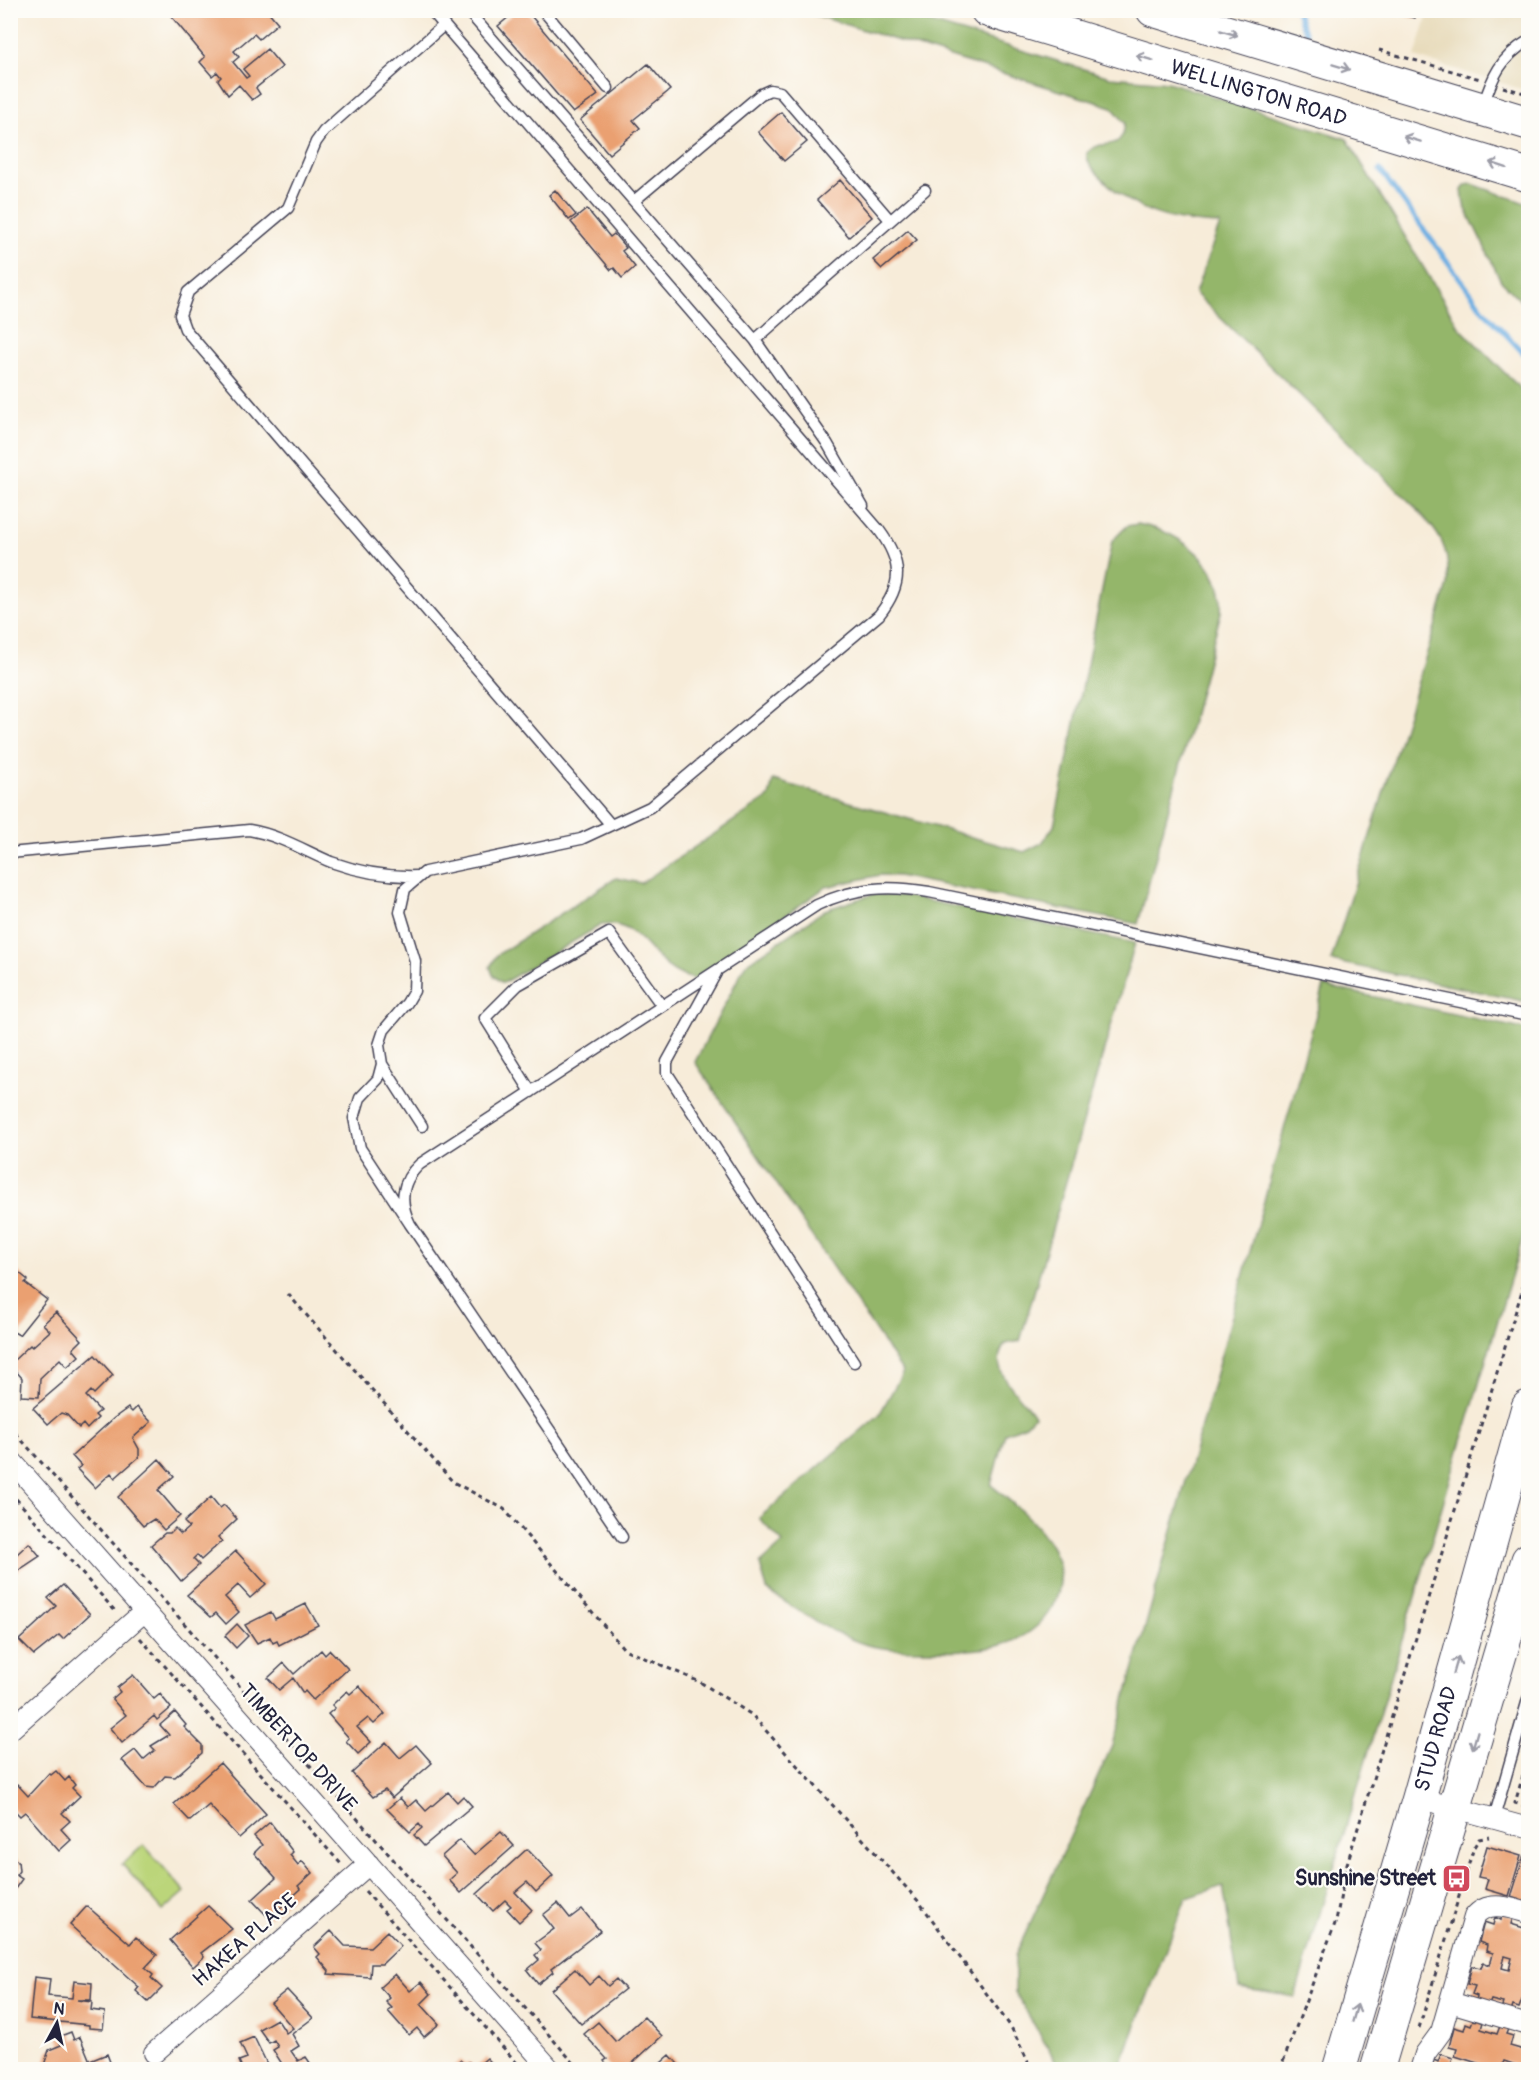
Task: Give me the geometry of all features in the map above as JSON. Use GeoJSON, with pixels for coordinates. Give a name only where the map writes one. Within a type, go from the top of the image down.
{"type":"FeatureCollection","features":[{"type":"Feature","properties":{"kind":"highway","name":"WELLINGTON ROAD"},"geometry":{"type":"LineString","coordinates":[[987,10],[1528,175]]}},
{"type":"Feature","properties":{"kind":"highway"},"geometry":{"type":"LineString","coordinates":[[1153,10],[1528,123]]}},
{"type":"Feature","properties":{"kind":"highway"},"geometry":{"type":"LineString","coordinates":[[1468,156],[1482,110]]}},
{"type":"Feature","properties":{"kind":"highway","name":"STUD ROAD"},"geometry":{"type":"LineString","coordinates":[[1339,2070],[1419,1798],[1528,1407]]}},
{"type":"Feature","properties":{"kind":"highway","name":"STUD ROAD"},"geometry":{"type":"LineString","coordinates":[[1377,2070],[1528,1560]]}},
{"type":"Feature","properties":{"kind":"street","name":"TIMBERTOP DRIVE"},"geometry":{"type":"LineString","coordinates":[[10,1459],[551,2070]]}},
{"type":"Feature","properties":{"kind":"street"},"geometry":{"type":"LineString","coordinates":[[10,1730],[144,1611]]}},
{"type":"Feature","properties":{"kind":"street"},"geometry":{"type":"LineString","coordinates":[[1419,1798],[1455,1806],[1528,1828]]}},
{"type":"Feature","properties":{"kind":"street","name":"HAKEA PLACE"},"geometry":{"type":"LineString","coordinates":[[154,2053],[369,1864]]}},
{"type":"Feature","properties":{"kind":"street"},"geometry":{"type":"LineString","coordinates":[[1420,2070],[1425,2054],[1441,2032],[1472,1923],[1478,1912],[1487,1907],[1499,1906],[1528,1913]]}},
{"type":"Feature","properties":{"kind":"street"},"geometry":{"type":"LineString","coordinates":[[1450,2002],[1528,2025]]}},
{"type":"Feature","properties":{"kind":"lane"},"geometry":{"type":"LineString","coordinates":[[10,853],[249,830],[280,838],[347,867],[386,875],[418,876],[581,839],[650,807],[885,608],[894,591],[896,559],[887,540],[431,10]]}},
{"type":"Feature","properties":{"kind":"lane"},"geometry":{"type":"LineString","coordinates":[[467,10],[755,340],[827,443],[868,518]]}},
{"type":"Feature","properties":{"kind":"lane"},"geometry":{"type":"LineString","coordinates":[[543,10],[608,88]]}},
{"type":"Feature","properties":{"kind":"lane"},"geometry":{"type":"LineString","coordinates":[[444,25],[324,131],[316,142],[288,208],[188,292],[180,315],[185,330],[612,825]]}},
{"type":"Feature","properties":{"kind":"lane"},"geometry":{"type":"LineString","coordinates":[[1482,110],[1495,73],[1514,49],[1528,41]]}},
{"type":"Feature","properties":{"kind":"lane"},"geometry":{"type":"LineString","coordinates":[[1514,49],[1528,53]]}},
{"type":"Feature","properties":{"kind":"lane"},"geometry":{"type":"LineString","coordinates":[[634,201],[761,94],[775,90],[780,92],[890,220]]}},
{"type":"Feature","properties":{"kind":"lane"},"geometry":{"type":"LineString","coordinates":[[755,340],[925,190]]}},
{"type":"Feature","properties":{"kind":"lane"},"geometry":{"type":"LineString","coordinates":[[418,876],[405,889],[400,905],[401,918],[416,961],[414,991],[384,1030],[379,1045],[381,1064],[378,1079],[366,1089],[354,1118],[356,1139],[377,1176],[622,1537]]}},
{"type":"Feature","properties":{"kind":"lane"},"geometry":{"type":"LineString","coordinates":[[410,1224],[403,1206],[405,1183],[410,1173],[817,904],[851,891],[898,888],[950,895],[1528,1016]]}},
{"type":"Feature","properties":{"kind":"lane"},"geometry":{"type":"LineString","coordinates":[[531,1092],[485,1018],[518,985],[609,933],[662,1006]]}},
{"type":"Feature","properties":{"kind":"lane"},"geometry":{"type":"LineString","coordinates":[[716,972],[667,1062],[667,1073],[854,1362]]}},
{"type":"Feature","properties":{"kind":"lane"},"geometry":{"type":"LineString","coordinates":[[381,1064],[422,1126]]}},
{"type":"Feature","properties":{"kind":"lane"},"geometry":{"type":"LineString","coordinates":[[1494,1818],[1528,1699]]}},
{"type":"Feature","properties":{"kind":"path"},"geometry":{"type":"LineString","coordinates":[[1507,88],[1528,94]]}},
{"type":"Feature","properties":{"kind":"path"},"geometry":{"type":"LineString","coordinates":[[1280,2070],[1336,1921],[1346,1867],[1528,1271]]}},
{"type":"Feature","properties":{"kind":"path"},"geometry":{"type":"LineString","coordinates":[[288,1294],[453,1482],[504,1509],[624,1649],[700,1682],[752,1715],[920,1903],[1011,2027],[1032,2070]]}},
{"type":"Feature","properties":{"kind":"path"},"geometry":{"type":"LineString","coordinates":[[10,1427],[580,2070]]}},
{"type":"Feature","properties":{"kind":"path"},"geometry":{"type":"LineString","coordinates":[[10,1491],[121,1617]]}},
{"type":"Feature","properties":{"kind":"path"},"geometry":{"type":"LineString","coordinates":[[136,1635],[345,1868]]}},
{"type":"Feature","properties":{"kind":"path"},"geometry":{"type":"LineString","coordinates":[[1528,1758],[1515,1803],[1528,1807]]}},
{"type":"Feature","properties":{"kind":"path"},"geometry":{"type":"LineString","coordinates":[[362,1888],[523,2070]]}},
{"type":"Feature","properties":{"kind":"shaded area"},"geometry":{"type":"Polygon","coordinates":[[[1429,11],[1528,11],[1528,91],[1415,57],[1429,11]]]}},
{"type":"Feature","properties":{"kind":"green space"},"geometry":{"type":"Polygon","coordinates":[[[802,11],[892,11],[1110,77],[1168,82],[1347,139],[1459,327],[1528,396],[1528,1002],[1331,961],[1448,585],[1447,560],[1442,541],[1414,506],[1195,293],[1220,224],[1171,218],[1142,208],[1116,191],[1094,170],[1088,161],[1087,153],[1098,146],[1115,143],[1123,133],[1125,123],[1112,107],[802,11]]]}},
{"type":"Feature","properties":{"kind":"green space"},"geometry":{"type":"Polygon","coordinates":[[[1472,184],[1528,204],[1528,308],[1501,281],[1464,205],[1462,190],[1466,185],[1472,184]]]}},
{"type":"Feature","properties":{"kind":"green space"},"geometry":{"type":"Polygon","coordinates":[[[1138,524],[1170,535],[1197,553],[1216,580],[1221,612],[1138,924],[898,876],[880,875],[826,887],[695,979],[667,966],[638,937],[628,929],[616,925],[601,925],[503,983],[493,975],[490,967],[497,955],[616,878],[641,883],[769,797],[773,780],[1024,852],[1042,843],[1054,826],[1112,541],[1127,526],[1138,524]]]}},
{"type":"Feature","properties":{"kind":"green space"},"geometry":{"type":"Polygon","coordinates":[[[874,894],[904,896],[1135,943],[1020,1341],[1005,1344],[1000,1354],[999,1364],[1002,1373],[1034,1416],[1026,1425],[1005,1433],[991,1485],[1029,1518],[1046,1538],[1059,1565],[1059,1590],[1052,1607],[1029,1633],[999,1646],[982,1649],[948,1651],[867,1645],[841,1635],[767,1590],[760,1564],[783,1543],[759,1518],[879,1415],[903,1372],[695,1062],[745,965],[825,910],[874,894]]]}},
{"type":"Feature","properties":{"kind":"green space"},"geometry":{"type":"Polygon","coordinates":[[[1324,986],[1528,1030],[1528,1220],[1295,1997],[1239,1988],[1223,1886],[1186,1898],[1119,2069],[1060,2069],[1015,1992],[1015,1956],[1112,1746],[1324,986]]]}},
{"type":"Feature","properties":{"kind":"green space"},"geometry":{"type":"Polygon","coordinates":[[[144,1845],[185,1892],[163,1911],[122,1864],[144,1845]]]}},
{"type":"Feature","properties":{"kind":"building"},"geometry":{"type":"Polygon","coordinates":[[[166,10],[267,10],[278,23],[259,39],[254,34],[234,51],[239,57],[233,62],[246,78],[249,76],[243,69],[267,49],[282,67],[256,88],[260,94],[252,100],[239,85],[228,95],[218,80],[221,77],[217,72],[212,76],[200,62],[205,57],[166,10]]]}},
{"type":"Feature","properties":{"kind":"building"},"geometry":{"type":"Polygon","coordinates":[[[517,10],[526,10],[598,95],[573,113],[498,26],[517,10]]]}},
{"type":"Feature","properties":{"kind":"building"},"geometry":{"type":"Polygon","coordinates":[[[1385,10],[1418,10],[1415,18],[1397,14],[1396,16],[1385,10]]]}},
{"type":"Feature","properties":{"kind":"building"},"geometry":{"type":"Polygon","coordinates":[[[648,64],[670,90],[633,120],[640,128],[609,154],[580,120],[648,64]]]}},
{"type":"Feature","properties":{"kind":"building"},"geometry":{"type":"Polygon","coordinates":[[[781,112],[807,142],[784,161],[758,132],[781,112]]]}},
{"type":"Feature","properties":{"kind":"building"},"geometry":{"type":"Polygon","coordinates":[[[840,180],[872,217],[849,237],[817,200],[840,180]]]}},
{"type":"Feature","properties":{"kind":"building"},"geometry":{"type":"Polygon","coordinates":[[[555,190],[576,215],[569,220],[549,195],[555,190]]]}},
{"type":"Feature","properties":{"kind":"building"},"geometry":{"type":"Polygon","coordinates":[[[587,209],[610,237],[614,234],[626,248],[622,251],[635,267],[622,278],[614,268],[611,270],[571,222],[587,209]]]}},
{"type":"Feature","properties":{"kind":"building"},"geometry":{"type":"Polygon","coordinates":[[[908,230],[917,240],[882,269],[873,260],[908,230]]]}},
{"type":"Feature","properties":{"kind":"building"},"geometry":{"type":"Polygon","coordinates":[[[17,1271],[28,1280],[25,1283],[47,1300],[19,1335],[10,1330],[10,1279],[17,1271]]]}},
{"type":"Feature","properties":{"kind":"building"},"geometry":{"type":"Polygon","coordinates":[[[56,1312],[82,1340],[73,1349],[79,1356],[67,1367],[60,1359],[40,1378],[39,1397],[21,1396],[22,1378],[15,1370],[10,1374],[10,1360],[12,1362],[50,1331],[43,1324],[56,1312]]]}},
{"type":"Feature","properties":{"kind":"building"},"geometry":{"type":"Polygon","coordinates":[[[95,1355],[113,1375],[94,1394],[91,1391],[86,1396],[100,1411],[95,1415],[98,1418],[87,1429],[83,1424],[79,1428],[67,1415],[61,1413],[48,1424],[33,1408],[95,1355]]]}},
{"type":"Feature","properties":{"kind":"building"},"geometry":{"type":"Polygon","coordinates":[[[137,1407],[151,1422],[133,1438],[139,1449],[139,1457],[115,1478],[111,1473],[95,1488],[77,1469],[81,1466],[72,1456],[114,1418],[128,1408],[132,1412],[137,1407]]]}},
{"type":"Feature","properties":{"kind":"building"},"geometry":{"type":"Polygon","coordinates":[[[159,1459],[174,1476],[158,1490],[180,1516],[164,1530],[154,1519],[143,1526],[118,1497],[159,1459]]]}},
{"type":"Feature","properties":{"kind":"building"},"geometry":{"type":"Polygon","coordinates":[[[211,1497],[220,1508],[224,1505],[237,1519],[218,1537],[222,1541],[201,1560],[197,1555],[193,1559],[199,1565],[181,1581],[151,1545],[175,1528],[181,1534],[189,1527],[184,1522],[211,1497]]]}},
{"type":"Feature","properties":{"kind":"building"},"geometry":{"type":"Polygon","coordinates":[[[29,1543],[40,1556],[10,1576],[10,1547],[17,1554],[29,1543]]]}},
{"type":"Feature","properties":{"kind":"building"},"geometry":{"type":"Polygon","coordinates":[[[236,1551],[266,1584],[250,1598],[238,1585],[225,1597],[239,1612],[226,1624],[216,1613],[211,1617],[187,1595],[236,1551]]]}},
{"type":"Feature","properties":{"kind":"building"},"geometry":{"type":"Polygon","coordinates":[[[63,1585],[90,1614],[63,1639],[59,1635],[34,1655],[19,1640],[56,1606],[48,1598],[63,1585]]]}},
{"type":"Feature","properties":{"kind":"building"},"geometry":{"type":"Polygon","coordinates":[[[306,1604],[318,1625],[279,1645],[277,1641],[273,1643],[270,1637],[257,1643],[245,1625],[271,1612],[275,1619],[306,1604]]]}},
{"type":"Feature","properties":{"kind":"building"},"geometry":{"type":"Polygon","coordinates":[[[237,1624],[248,1636],[236,1648],[225,1636],[237,1624]]]}},
{"type":"Feature","properties":{"kind":"building"},"geometry":{"type":"Polygon","coordinates":[[[321,1650],[325,1655],[330,1650],[348,1669],[313,1700],[305,1691],[303,1693],[293,1678],[279,1690],[268,1678],[284,1663],[294,1674],[321,1650]]]}},
{"type":"Feature","properties":{"kind":"building"},"geometry":{"type":"Polygon","coordinates":[[[133,1675],[154,1699],[160,1694],[171,1708],[157,1720],[154,1716],[122,1743],[110,1728],[126,1715],[112,1699],[120,1692],[117,1688],[133,1675]]]}},
{"type":"Feature","properties":{"kind":"building"},"geometry":{"type":"Polygon","coordinates":[[[359,1686],[385,1714],[374,1724],[368,1718],[357,1727],[371,1742],[358,1754],[346,1741],[349,1738],[328,1714],[335,1708],[332,1705],[347,1691],[350,1694],[359,1686]]]}},
{"type":"Feature","properties":{"kind":"building"},"geometry":{"type":"Polygon","coordinates":[[[175,1712],[186,1725],[184,1727],[202,1745],[202,1753],[175,1777],[165,1776],[154,1788],[146,1787],[122,1760],[135,1750],[143,1760],[155,1750],[151,1746],[169,1735],[160,1725],[175,1712]]]}},
{"type":"Feature","properties":{"kind":"building"},"geometry":{"type":"Polygon","coordinates":[[[386,1742],[400,1758],[416,1745],[432,1763],[392,1798],[385,1790],[373,1797],[352,1773],[386,1742]]]}},
{"type":"Feature","properties":{"kind":"building"},"geometry":{"type":"Polygon","coordinates":[[[220,1763],[266,1814],[239,1838],[209,1805],[190,1821],[174,1804],[220,1763]]]}},
{"type":"Feature","properties":{"kind":"building"},"geometry":{"type":"Polygon","coordinates":[[[56,1771],[65,1781],[69,1777],[75,1785],[72,1788],[80,1796],[62,1813],[70,1821],[61,1829],[71,1840],[59,1851],[25,1812],[20,1816],[10,1806],[10,1790],[17,1784],[28,1796],[49,1773],[51,1775],[56,1771]]]}},
{"type":"Feature","properties":{"kind":"building"},"geometry":{"type":"Polygon","coordinates":[[[448,1792],[457,1802],[463,1796],[472,1806],[424,1846],[414,1835],[422,1828],[419,1824],[410,1832],[387,1809],[400,1798],[408,1807],[416,1800],[426,1811],[448,1792]]]}},
{"type":"Feature","properties":{"kind":"building"},"geometry":{"type":"Polygon","coordinates":[[[270,1822],[293,1852],[290,1855],[298,1865],[302,1861],[312,1873],[298,1886],[301,1889],[269,1918],[252,1900],[276,1878],[254,1853],[262,1845],[254,1836],[270,1822]]]}},
{"type":"Feature","properties":{"kind":"building"},"geometry":{"type":"Polygon","coordinates":[[[501,1832],[514,1846],[461,1893],[449,1880],[457,1873],[442,1856],[460,1840],[474,1855],[501,1832]]]}},
{"type":"Feature","properties":{"kind":"building"},"geometry":{"type":"Polygon","coordinates":[[[1487,1846],[1521,1856],[1509,1896],[1485,1889],[1488,1879],[1478,1877],[1487,1846]]]}},
{"type":"Feature","properties":{"kind":"building"},"geometry":{"type":"Polygon","coordinates":[[[527,1849],[553,1876],[536,1892],[527,1882],[515,1892],[532,1910],[519,1922],[507,1909],[511,1906],[505,1900],[493,1911],[477,1894],[527,1849]]]}},
{"type":"Feature","properties":{"kind":"building"},"geometry":{"type":"Polygon","coordinates":[[[1524,1856],[1528,1858],[1528,1903],[1511,1897],[1524,1856]]]}},
{"type":"Feature","properties":{"kind":"building"},"geometry":{"type":"Polygon","coordinates":[[[10,1857],[18,1861],[19,1871],[16,1875],[22,1879],[10,1896],[10,1857]]]}},
{"type":"Feature","properties":{"kind":"building"},"geometry":{"type":"Polygon","coordinates":[[[558,1903],[570,1918],[582,1909],[600,1931],[551,1969],[553,1972],[538,1984],[527,1970],[539,1960],[535,1955],[541,1950],[535,1943],[554,1929],[543,1915],[558,1903]]]}},
{"type":"Feature","properties":{"kind":"building"},"geometry":{"type":"Polygon","coordinates":[[[87,1906],[130,1944],[136,1937],[157,1955],[145,1968],[153,1975],[151,1978],[162,1988],[148,2002],[136,1991],[139,1987],[70,1925],[87,1906]]]}},
{"type":"Feature","properties":{"kind":"building"},"geometry":{"type":"Polygon","coordinates":[[[208,1906],[232,1929],[201,1953],[204,1957],[193,1967],[170,1940],[208,1906]]]}},
{"type":"Feature","properties":{"kind":"building"},"geometry":{"type":"Polygon","coordinates":[[[1502,1914],[1513,1917],[1511,1924],[1524,1928],[1526,1923],[1528,1924],[1528,1964],[1525,1963],[1522,1974],[1528,1976],[1528,2002],[1522,2000],[1519,2008],[1513,2006],[1511,2012],[1501,2009],[1503,2003],[1491,2000],[1489,2005],[1476,2001],[1477,1996],[1472,1994],[1475,1986],[1467,1984],[1472,1966],[1481,1968],[1483,1962],[1490,1965],[1492,1958],[1493,1953],[1486,1951],[1487,1945],[1479,1942],[1484,1922],[1493,1925],[1495,1917],[1501,1920],[1502,1914]],[[1505,1956],[1502,1968],[1509,1970],[1512,1958],[1505,1956]]]}},
{"type":"Feature","properties":{"kind":"building"},"geometry":{"type":"Polygon","coordinates":[[[331,1931],[345,1946],[370,1947],[387,1931],[401,1946],[382,1964],[371,1964],[370,1977],[328,1974],[329,1971],[317,1957],[320,1954],[314,1947],[331,1931]]]}},
{"type":"Feature","properties":{"kind":"building"},"geometry":{"type":"Polygon","coordinates":[[[575,1969],[589,1985],[599,1976],[608,1986],[616,1979],[625,1989],[581,2024],[551,1990],[575,1969]]]}},
{"type":"Feature","properties":{"kind":"building"},"geometry":{"type":"Polygon","coordinates":[[[395,1974],[410,1991],[421,1982],[431,1994],[421,2004],[439,2024],[424,2037],[417,2028],[409,2035],[388,2011],[392,2008],[386,2002],[390,1998],[380,1987],[395,1974]]]}},
{"type":"Feature","properties":{"kind":"building"},"geometry":{"type":"Polygon","coordinates":[[[34,1977],[50,1979],[48,1996],[72,1998],[74,1981],[92,1983],[91,2000],[77,2000],[92,2002],[91,2010],[105,2012],[103,2029],[89,2028],[89,2025],[30,2019],[34,1977]]]}},
{"type":"Feature","properties":{"kind":"building"},"geometry":{"type":"Polygon","coordinates":[[[287,1990],[313,2018],[292,2034],[299,2046],[291,2051],[298,2061],[306,2057],[315,2070],[286,2070],[273,2050],[278,2047],[274,2040],[269,2043],[259,2029],[277,2019],[286,2033],[293,2028],[271,2003],[287,1990]]]}},
{"type":"Feature","properties":{"kind":"building"},"geometry":{"type":"Polygon","coordinates":[[[644,2017],[662,2036],[625,2070],[612,2070],[604,2061],[607,2059],[584,2034],[598,2022],[616,2042],[644,2017]]]}},
{"type":"Feature","properties":{"kind":"building"},"geometry":{"type":"Polygon","coordinates":[[[1473,2020],[1483,2022],[1481,2029],[1497,2034],[1500,2026],[1508,2029],[1506,2034],[1513,2036],[1510,2046],[1524,2050],[1528,2038],[1528,2070],[1518,2070],[1519,2066],[1504,2061],[1500,2070],[1455,2056],[1457,2049],[1449,2047],[1454,2027],[1464,2030],[1466,2023],[1471,2025],[1473,2020]]]}},
{"type":"Feature","properties":{"kind":"building"},"geometry":{"type":"Polygon","coordinates":[[[71,2032],[74,2040],[80,2037],[90,2061],[107,2054],[113,2070],[38,2070],[46,2065],[49,2050],[61,2045],[58,2037],[71,2032]]]}},
{"type":"Feature","properties":{"kind":"building"},"geometry":{"type":"Polygon","coordinates":[[[254,2037],[270,2070],[243,2070],[239,2061],[247,2058],[240,2043],[254,2037]]]}},
{"type":"Feature","properties":{"kind":"building"},"geometry":{"type":"Polygon","coordinates":[[[1441,2054],[1453,2058],[1451,2065],[1458,2067],[1457,2070],[1431,2070],[1434,2060],[1438,2062],[1441,2054]]]}},
{"type":"Feature","properties":{"kind":"building"},"geometry":{"type":"Polygon","coordinates":[[[670,2055],[683,2070],[653,2070],[670,2055]]]}},
{"type":"Feature","properties":{"kind":"building"},"geometry":{"type":"Polygon","coordinates":[[[487,2058],[498,2070],[449,2070],[460,2060],[465,2065],[469,2062],[475,2068],[487,2058]]]}},
{"type":"Feature","properties":{"kind":"waterway"},"geometry":{"type":"LineString","coordinates":[[1296,10],[1306,34]]}},
{"type":"Feature","properties":{"kind":"waterway"},"geometry":{"type":"LineString","coordinates":[[1380,170],[1484,311],[1528,358]]}},
{"type":"Feature","properties":{"kind":"place","name":"Sunshine Street"},"geometry":{"type":"Point","coordinates":[1457,1878]}}]}
